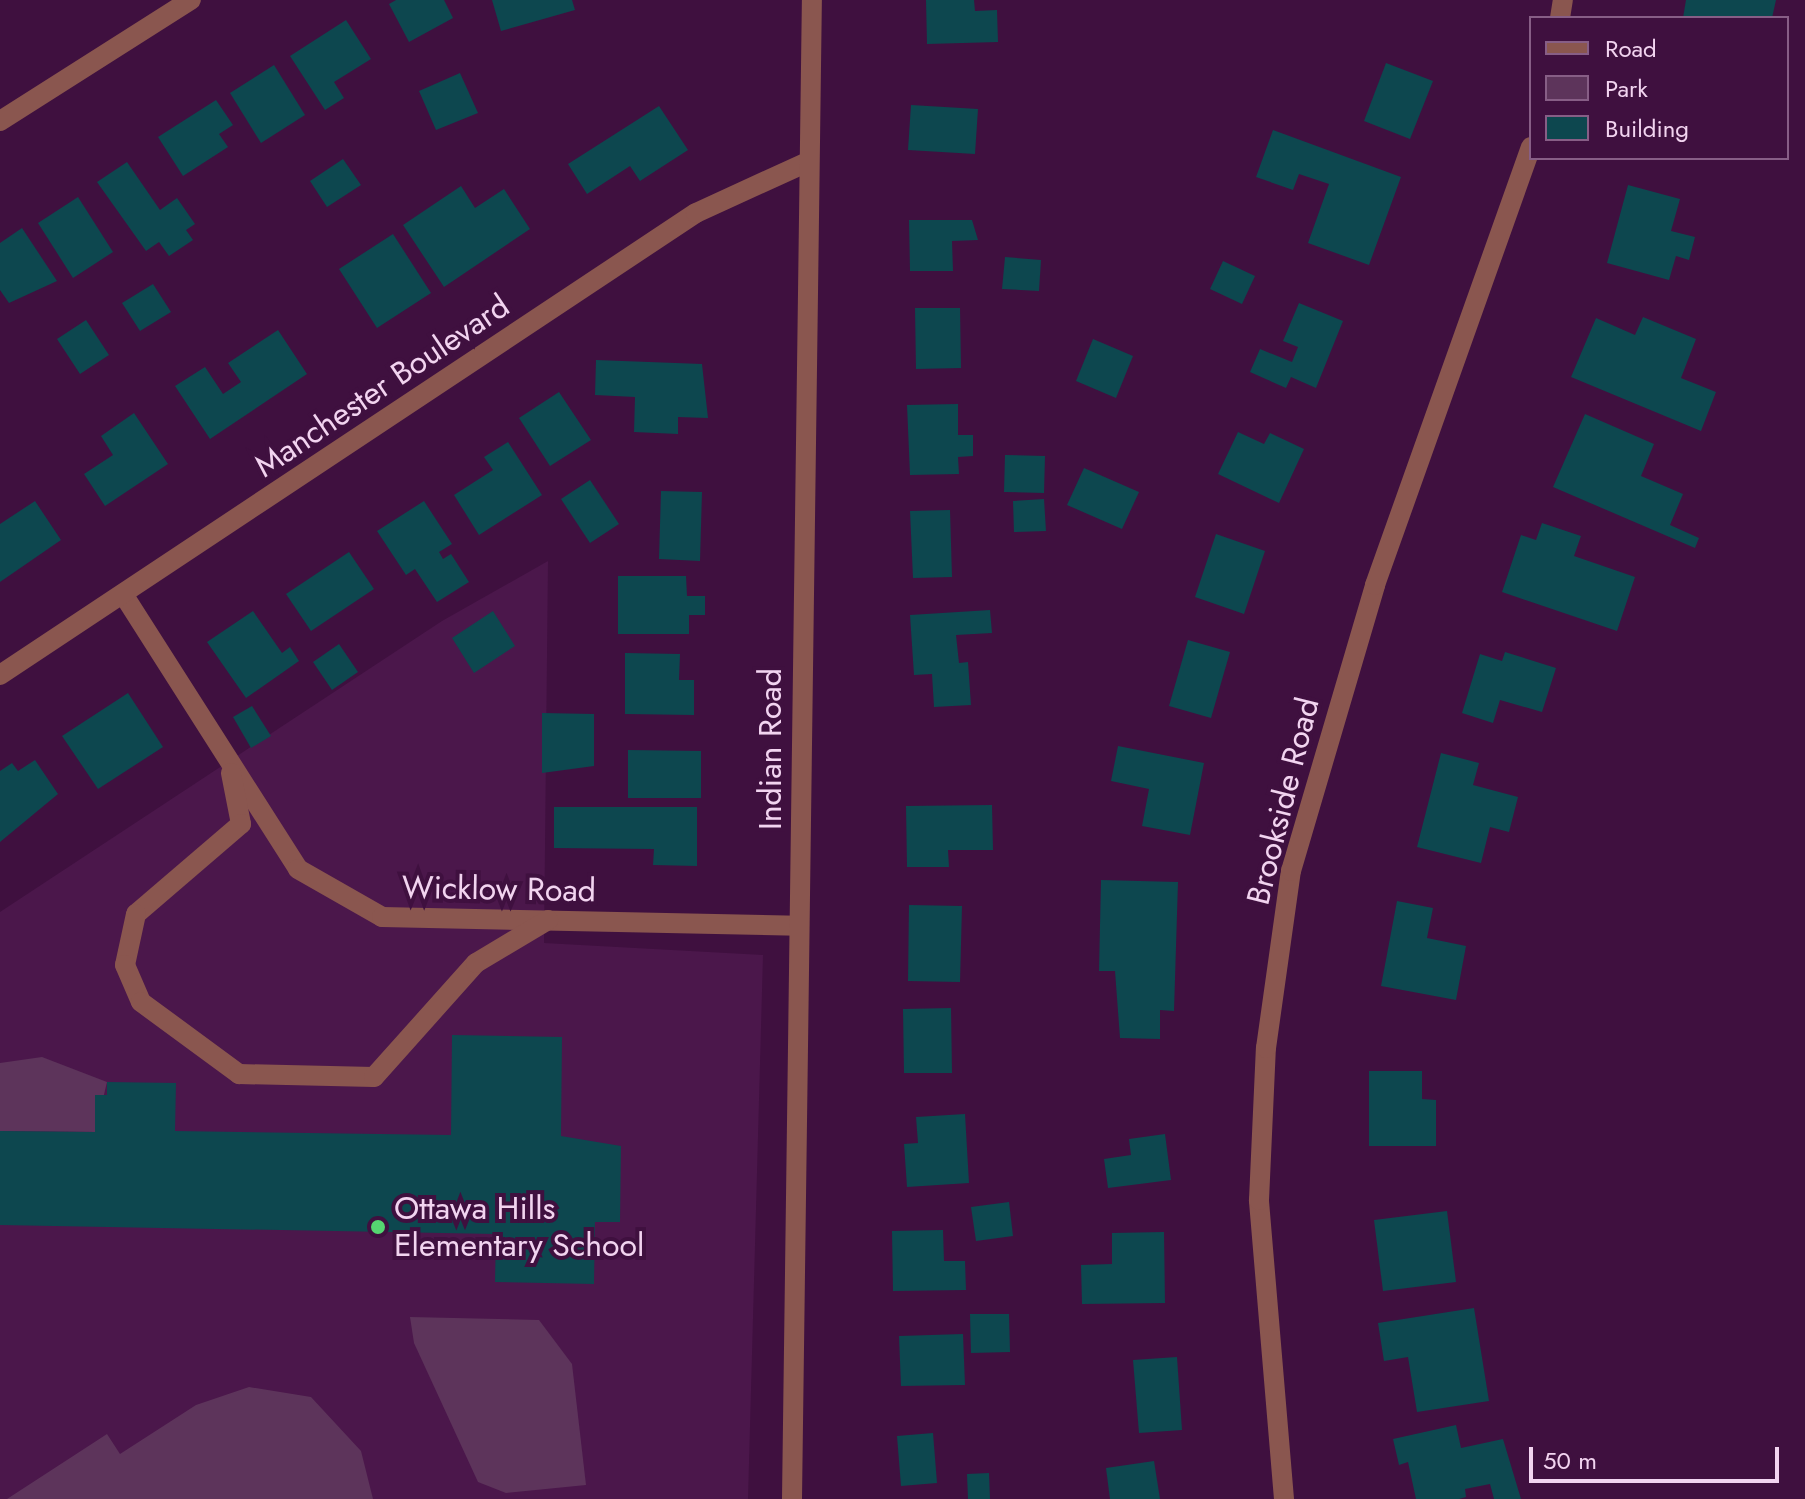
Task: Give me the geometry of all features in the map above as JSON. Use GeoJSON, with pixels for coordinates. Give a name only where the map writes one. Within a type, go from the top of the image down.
{"type":"FeatureCollection","features":[{"type":"Feature","properties":{"kind":"street"},"geometry":{"type":"LineString","coordinates":[[0,121],[191,0]]}},
{"type":"Feature","properties":{"kind":"street","name":"Indian Road"},"geometry":{"type":"LineString","coordinates":[[792,1499],[805,163],[812,0]]}},
{"type":"Feature","properties":{"kind":"street","name":"Brookside Road"},"geometry":{"type":"LineString","coordinates":[[1284,1499],[1259,1200],[1266,1048],[1291,871],[1375,585],[1529,153]]}},
{"type":"Feature","properties":{"kind":"street","name":"Manchester Boulevard"},"geometry":{"type":"LineString","coordinates":[[0,675],[696,213],[805,163]]}},
{"type":"Feature","properties":{"kind":"street","name":"Wicklow Road"},"geometry":{"type":"LineString","coordinates":[[123,594],[298,869],[382,917],[798,926]]}},
{"type":"Feature","properties":{"kind":"street"},"geometry":{"type":"LineString","coordinates":[[228,759],[241,824],[136,914],[125,965],[141,1002],[239,1074],[374,1077],[476,963],[548,920]]}},
{"type":"Feature","properties":{"kind":"shaded area","name":"Ottawa Hills Elementary School"},"geometry":{"type":"Polygon","coordinates":[[[548,561],[544,943],[763,955],[748,1499],[0,1499],[0,912],[442,621],[548,561]]]}},
{"type":"Feature","properties":{"kind":"green space"},"geometry":{"type":"Polygon","coordinates":[[[42,1057],[107,1082],[95,1132],[0,1131],[0,1063],[42,1057]]]}},
{"type":"Feature","properties":{"kind":"green space"},"geometry":{"type":"Polygon","coordinates":[[[410,1317],[539,1320],[572,1364],[586,1485],[506,1493],[478,1482],[414,1343],[410,1317]]]}},
{"type":"Feature","properties":{"kind":"green space"},"geometry":{"type":"Polygon","coordinates":[[[249,1387],[311,1397],[361,1451],[373,1499],[7,1499],[107,1434],[120,1454],[196,1405],[249,1387]]]}},
{"type":"Feature","properties":{"kind":"building"},"geometry":{"type":"Polygon","coordinates":[[[396,0],[444,0],[453,18],[409,42],[389,4],[396,0]]]}},
{"type":"Feature","properties":{"kind":"building"},"geometry":{"type":"Polygon","coordinates":[[[492,0],[572,0],[575,10],[501,31],[492,0]]]}},
{"type":"Feature","properties":{"kind":"building"},"geometry":{"type":"Polygon","coordinates":[[[926,0],[974,0],[975,11],[997,10],[998,42],[927,44],[926,0]]]}},
{"type":"Feature","properties":{"kind":"building"},"geometry":{"type":"Polygon","coordinates":[[[1686,0],[1776,0],[1772,16],[1683,16],[1686,0]]]}},
{"type":"Feature","properties":{"kind":"building"},"geometry":{"type":"Polygon","coordinates":[[[346,20],[371,59],[334,82],[344,98],[325,110],[290,56],[346,20]]]}},
{"type":"Feature","properties":{"kind":"building"},"geometry":{"type":"Polygon","coordinates":[[[1386,63],[1433,81],[1410,139],[1364,121],[1386,63]]]}},
{"type":"Feature","properties":{"kind":"building"},"geometry":{"type":"Polygon","coordinates":[[[274,65],[305,115],[261,143],[230,93],[274,65]]]}},
{"type":"Feature","properties":{"kind":"building"},"geometry":{"type":"Polygon","coordinates":[[[460,73],[478,113],[436,130],[419,91],[460,73]]]}},
{"type":"Feature","properties":{"kind":"building"},"geometry":{"type":"Polygon","coordinates":[[[216,100],[233,125],[219,134],[228,147],[183,176],[158,137],[216,100]]]}},
{"type":"Feature","properties":{"kind":"building"},"geometry":{"type":"Polygon","coordinates":[[[911,105],[978,109],[975,154],[908,150],[911,105]]]}},
{"type":"Feature","properties":{"kind":"building"},"geometry":{"type":"Polygon","coordinates":[[[659,106],[688,150],[640,181],[630,166],[587,194],[568,164],[659,106]]]}},
{"type":"Feature","properties":{"kind":"building"},"geometry":{"type":"Polygon","coordinates":[[[1273,130],[1401,177],[1369,265],[1308,243],[1329,184],[1299,174],[1293,190],[1256,177],[1273,130]]]}},
{"type":"Feature","properties":{"kind":"building"},"geometry":{"type":"Polygon","coordinates":[[[343,159],[361,185],[327,207],[310,181],[343,159]]]}},
{"type":"Feature","properties":{"kind":"building"},"geometry":{"type":"Polygon","coordinates":[[[127,162],[160,210],[177,198],[195,224],[186,230],[193,240],[169,256],[159,242],[146,251],[97,182],[127,162]]]}},
{"type":"Feature","properties":{"kind":"building"},"geometry":{"type":"Polygon","coordinates":[[[1628,185],[1680,199],[1671,231],[1695,237],[1689,260],[1676,256],[1669,280],[1607,263],[1628,185]]]}},
{"type":"Feature","properties":{"kind":"building"},"geometry":{"type":"Polygon","coordinates":[[[461,186],[475,208],[504,189],[530,229],[444,287],[403,225],[461,186]]]}},
{"type":"Feature","properties":{"kind":"building"},"geometry":{"type":"Polygon","coordinates":[[[78,197],[113,252],[73,278],[38,223],[78,197]]]}},
{"type":"Feature","properties":{"kind":"building"},"geometry":{"type":"Polygon","coordinates":[[[909,220],[972,220],[978,240],[952,241],[953,271],[910,271],[909,220]]]}},
{"type":"Feature","properties":{"kind":"building"},"geometry":{"type":"Polygon","coordinates":[[[22,228],[57,281],[9,303],[0,290],[0,243],[22,228]]]}},
{"type":"Feature","properties":{"kind":"building"},"geometry":{"type":"Polygon","coordinates":[[[393,234],[431,293],[377,328],[339,269],[393,234]]]}},
{"type":"Feature","properties":{"kind":"building"},"geometry":{"type":"Polygon","coordinates":[[[1005,257],[1041,260],[1039,291],[1002,289],[1005,257]]]}},
{"type":"Feature","properties":{"kind":"building"},"geometry":{"type":"Polygon","coordinates":[[[1223,261],[1255,276],[1242,304],[1210,289],[1223,261]]]}},
{"type":"Feature","properties":{"kind":"building"},"geometry":{"type":"Polygon","coordinates":[[[153,284],[171,312],[140,331],[122,303],[153,284]]]}},
{"type":"Feature","properties":{"kind":"building"},"geometry":{"type":"Polygon","coordinates":[[[1299,303],[1343,321],[1316,388],[1291,377],[1286,388],[1250,372],[1260,349],[1292,362],[1298,347],[1283,341],[1299,303]]]}},
{"type":"Feature","properties":{"kind":"building"},"geometry":{"type":"Polygon","coordinates":[[[915,308],[960,308],[961,368],[916,369],[915,308]]]}},
{"type":"Feature","properties":{"kind":"building"},"geometry":{"type":"Polygon","coordinates":[[[1643,317],[1696,339],[1681,378],[1716,392],[1701,431],[1571,377],[1596,318],[1635,335],[1643,317]]]}},
{"type":"Feature","properties":{"kind":"building"},"geometry":{"type":"Polygon","coordinates":[[[86,320],[109,355],[80,374],[57,339],[86,320]]]}},
{"type":"Feature","properties":{"kind":"building"},"geometry":{"type":"Polygon","coordinates":[[[278,330],[307,374],[210,439],[175,386],[205,367],[223,394],[241,382],[228,363],[278,330]]]}},
{"type":"Feature","properties":{"kind":"building"},"geometry":{"type":"Polygon","coordinates":[[[1093,339],[1133,356],[1116,398],[1076,381],[1093,339]]]}},
{"type":"Feature","properties":{"kind":"building"},"geometry":{"type":"Polygon","coordinates":[[[596,360],[702,364],[708,418],[678,417],[678,434],[634,432],[635,397],[595,395],[596,360]]]}},
{"type":"Feature","properties":{"kind":"building"},"geometry":{"type":"Polygon","coordinates":[[[559,392],[591,440],[550,466],[519,418],[559,392]]]}},
{"type":"Feature","properties":{"kind":"building"},"geometry":{"type":"Polygon","coordinates":[[[958,404],[958,435],[973,435],[973,456],[958,457],[959,474],[910,475],[907,405],[958,404]]]}},
{"type":"Feature","properties":{"kind":"building"},"geometry":{"type":"Polygon","coordinates":[[[134,413],[168,464],[105,506],[84,474],[113,455],[101,436],[134,413]]]}},
{"type":"Feature","properties":{"kind":"building"},"geometry":{"type":"Polygon","coordinates":[[[1585,414],[1654,444],[1641,476],[1683,494],[1670,525],[1699,538],[1695,548],[1553,487],[1585,414]]]}},
{"type":"Feature","properties":{"kind":"building"},"geometry":{"type":"Polygon","coordinates":[[[1238,432],[1264,444],[1270,433],[1304,449],[1279,503],[1218,474],[1238,432]]]}},
{"type":"Feature","properties":{"kind":"building"},"geometry":{"type":"Polygon","coordinates":[[[508,442],[542,495],[479,535],[454,495],[493,470],[484,457],[508,442]]]}},
{"type":"Feature","properties":{"kind":"building"},"geometry":{"type":"Polygon","coordinates":[[[1005,455],[1045,456],[1044,493],[1004,492],[1005,455]]]}},
{"type":"Feature","properties":{"kind":"building"},"geometry":{"type":"Polygon","coordinates":[[[1084,468],[1139,492],[1122,529],[1067,505],[1084,468]]]}},
{"type":"Feature","properties":{"kind":"building"},"geometry":{"type":"Polygon","coordinates":[[[590,480],[619,524],[590,543],[561,499],[590,480]]]}},
{"type":"Feature","properties":{"kind":"building"},"geometry":{"type":"Polygon","coordinates":[[[661,491],[702,492],[700,561],[659,559],[661,491]]]}},
{"type":"Feature","properties":{"kind":"building"},"geometry":{"type":"Polygon","coordinates":[[[1044,499],[1046,531],[1014,532],[1013,501],[1044,499]]]}},
{"type":"Feature","properties":{"kind":"building"},"geometry":{"type":"Polygon","coordinates":[[[35,501],[61,540],[0,582],[0,524],[35,501]]]}},
{"type":"Feature","properties":{"kind":"building"},"geometry":{"type":"Polygon","coordinates":[[[424,501],[452,544],[439,552],[443,559],[451,554],[469,582],[437,602],[415,569],[406,575],[377,531],[424,501]]]}},
{"type":"Feature","properties":{"kind":"building"},"geometry":{"type":"Polygon","coordinates":[[[950,510],[952,577],[913,578],[910,511],[950,510]]]}},
{"type":"Feature","properties":{"kind":"building"},"geometry":{"type":"Polygon","coordinates":[[[1542,523],[1581,536],[1574,556],[1635,577],[1617,631],[1502,592],[1521,535],[1536,540],[1542,523]]]}},
{"type":"Feature","properties":{"kind":"building"},"geometry":{"type":"Polygon","coordinates":[[[1216,534],[1265,551],[1244,614],[1195,597],[1216,534]]]}},
{"type":"Feature","properties":{"kind":"building"},"geometry":{"type":"Polygon","coordinates":[[[349,552],[374,589],[311,631],[286,594],[349,552]]]}},
{"type":"Feature","properties":{"kind":"building"},"geometry":{"type":"Polygon","coordinates":[[[618,576],[686,576],[687,596],[705,596],[705,615],[689,615],[689,634],[618,634],[618,576]]]}},
{"type":"Feature","properties":{"kind":"building"},"geometry":{"type":"Polygon","coordinates":[[[990,610],[992,633],[956,635],[959,663],[968,662],[971,705],[934,707],[932,674],[914,675],[910,615],[990,610]]]}},
{"type":"Feature","properties":{"kind":"building"},"geometry":{"type":"Polygon","coordinates":[[[253,611],[282,653],[290,647],[299,661],[246,698],[207,642],[253,611]]]}},
{"type":"Feature","properties":{"kind":"building"},"geometry":{"type":"Polygon","coordinates":[[[493,611],[515,646],[474,673],[452,638],[493,611]]]}},
{"type":"Feature","properties":{"kind":"building"},"geometry":{"type":"Polygon","coordinates":[[[1188,640],[1230,652],[1211,718],[1169,706],[1188,640]]]}},
{"type":"Feature","properties":{"kind":"building"},"geometry":{"type":"Polygon","coordinates":[[[339,644],[358,672],[332,690],[313,662],[339,644]]]}},
{"type":"Feature","properties":{"kind":"building"},"geometry":{"type":"Polygon","coordinates":[[[1505,652],[1556,668],[1542,712],[1500,700],[1493,723],[1462,713],[1480,654],[1502,661],[1505,652]]]}},
{"type":"Feature","properties":{"kind":"building"},"geometry":{"type":"Polygon","coordinates":[[[625,653],[680,654],[679,680],[694,680],[694,715],[625,714],[625,653]]]}},
{"type":"Feature","properties":{"kind":"building"},"geometry":{"type":"Polygon","coordinates":[[[128,693],[163,747],[98,789],[62,736],[128,693]]]}},
{"type":"Feature","properties":{"kind":"building"},"geometry":{"type":"Polygon","coordinates":[[[252,706],[271,736],[251,748],[233,717],[252,706]]]}},
{"type":"Feature","properties":{"kind":"building"},"geometry":{"type":"Polygon","coordinates":[[[542,713],[594,714],[594,766],[542,773],[542,713]]]}},
{"type":"Feature","properties":{"kind":"building"},"geometry":{"type":"Polygon","coordinates":[[[1118,746],[1204,763],[1190,835],[1142,826],[1149,789],[1111,781],[1118,746]]]}},
{"type":"Feature","properties":{"kind":"building"},"geometry":{"type":"Polygon","coordinates":[[[628,750],[701,751],[701,798],[628,798],[628,750]]]}},
{"type":"Feature","properties":{"kind":"building"},"geometry":{"type":"Polygon","coordinates":[[[1441,753],[1479,763],[1473,785],[1518,797],[1509,832],[1490,827],[1481,863],[1417,847],[1441,753]]]}},
{"type":"Feature","properties":{"kind":"building"},"geometry":{"type":"Polygon","coordinates":[[[35,760],[58,794],[0,842],[0,771],[12,763],[18,771],[35,760]]]}},
{"type":"Feature","properties":{"kind":"building"},"geometry":{"type":"Polygon","coordinates":[[[992,805],[993,850],[948,850],[949,867],[907,867],[906,806],[992,805]]]}},
{"type":"Feature","properties":{"kind":"building"},"geometry":{"type":"Polygon","coordinates":[[[554,807],[697,807],[697,866],[653,865],[654,849],[554,848],[554,807]]]}},
{"type":"Feature","properties":{"kind":"building"},"geometry":{"type":"Polygon","coordinates":[[[1101,880],[1178,882],[1174,1011],[1160,1010],[1160,1039],[1120,1038],[1115,971],[1099,971],[1101,880]]]}},
{"type":"Feature","properties":{"kind":"building"},"geometry":{"type":"Polygon","coordinates":[[[1397,901],[1433,908],[1427,938],[1466,946],[1456,1000],[1381,986],[1397,901]]]}},
{"type":"Feature","properties":{"kind":"building"},"geometry":{"type":"Polygon","coordinates":[[[909,905],[962,906],[960,982],[908,981],[909,905]]]}},
{"type":"Feature","properties":{"kind":"building"},"geometry":{"type":"Polygon","coordinates":[[[951,1008],[952,1073],[904,1073],[903,1009],[951,1008]]]}},
{"type":"Feature","properties":{"kind":"building","name":"Ottawa Hills Elementary School"},"geometry":{"type":"Polygon","coordinates":[[[452,1035],[562,1037],[561,1136],[621,1146],[620,1222],[595,1222],[594,1284],[495,1282],[496,1234],[0,1225],[0,1131],[95,1132],[95,1095],[107,1095],[107,1082],[176,1083],[175,1131],[451,1135],[452,1035]]]}},
{"type":"Feature","properties":{"kind":"building"},"geometry":{"type":"Polygon","coordinates":[[[1369,1071],[1422,1071],[1422,1099],[1436,1100],[1436,1146],[1369,1146],[1369,1071]]]}},
{"type":"Feature","properties":{"kind":"building"},"geometry":{"type":"Polygon","coordinates":[[[965,1114],[969,1183],[907,1187],[904,1144],[918,1143],[916,1117],[965,1114]]]}},
{"type":"Feature","properties":{"kind":"building"},"geometry":{"type":"Polygon","coordinates":[[[1165,1134],[1171,1180],[1108,1188],[1104,1159],[1131,1155],[1129,1139],[1165,1134]]]}},
{"type":"Feature","properties":{"kind":"building"},"geometry":{"type":"Polygon","coordinates":[[[1009,1202],[1013,1236],[976,1241],[971,1207],[1009,1202]]]}},
{"type":"Feature","properties":{"kind":"building"},"geometry":{"type":"Polygon","coordinates":[[[1447,1211],[1456,1282],[1383,1291],[1374,1220],[1447,1211]]]}},
{"type":"Feature","properties":{"kind":"building"},"geometry":{"type":"Polygon","coordinates":[[[943,1230],[944,1261],[965,1261],[966,1290],[893,1291],[892,1231],[943,1230]]]}},
{"type":"Feature","properties":{"kind":"building"},"geometry":{"type":"Polygon","coordinates":[[[1164,1232],[1165,1303],[1082,1304],[1081,1265],[1112,1264],[1112,1233],[1164,1232]]]}},
{"type":"Feature","properties":{"kind":"building"},"geometry":{"type":"Polygon","coordinates":[[[1474,1308],[1489,1401],[1417,1412],[1408,1357],[1384,1361],[1378,1323],[1474,1308]]]}},
{"type":"Feature","properties":{"kind":"building"},"geometry":{"type":"Polygon","coordinates":[[[970,1314],[1009,1314],[1010,1352],[971,1353],[970,1314]]]}},
{"type":"Feature","properties":{"kind":"building"},"geometry":{"type":"Polygon","coordinates":[[[963,1334],[965,1385],[901,1386],[899,1336],[963,1334]]]}},
{"type":"Feature","properties":{"kind":"building"},"geometry":{"type":"Polygon","coordinates":[[[1177,1357],[1182,1430],[1139,1433],[1133,1360],[1177,1357]]]}},
{"type":"Feature","properties":{"kind":"building"},"geometry":{"type":"Polygon","coordinates":[[[1456,1425],[1461,1448],[1503,1439],[1521,1499],[1494,1499],[1490,1484],[1465,1489],[1466,1497],[1459,1499],[1416,1499],[1408,1462],[1399,1465],[1393,1439],[1456,1425]]]}},
{"type":"Feature","properties":{"kind":"building"},"geometry":{"type":"Polygon","coordinates":[[[933,1433],[937,1483],[901,1486],[897,1436],[933,1433]]]}},
{"type":"Feature","properties":{"kind":"building"},"geometry":{"type":"Polygon","coordinates":[[[1154,1461],[1160,1499],[1110,1499],[1106,1468],[1154,1461]]]}},
{"type":"Feature","properties":{"kind":"building"},"geometry":{"type":"Polygon","coordinates":[[[989,1473],[990,1499],[968,1499],[967,1474],[989,1473]]]}},
{"type":"Feature","properties":{"kind":"place","name":"Ottawa Hills Elementary School"},"geometry":{"type":"Point","coordinates":[378,1227]}}]}
